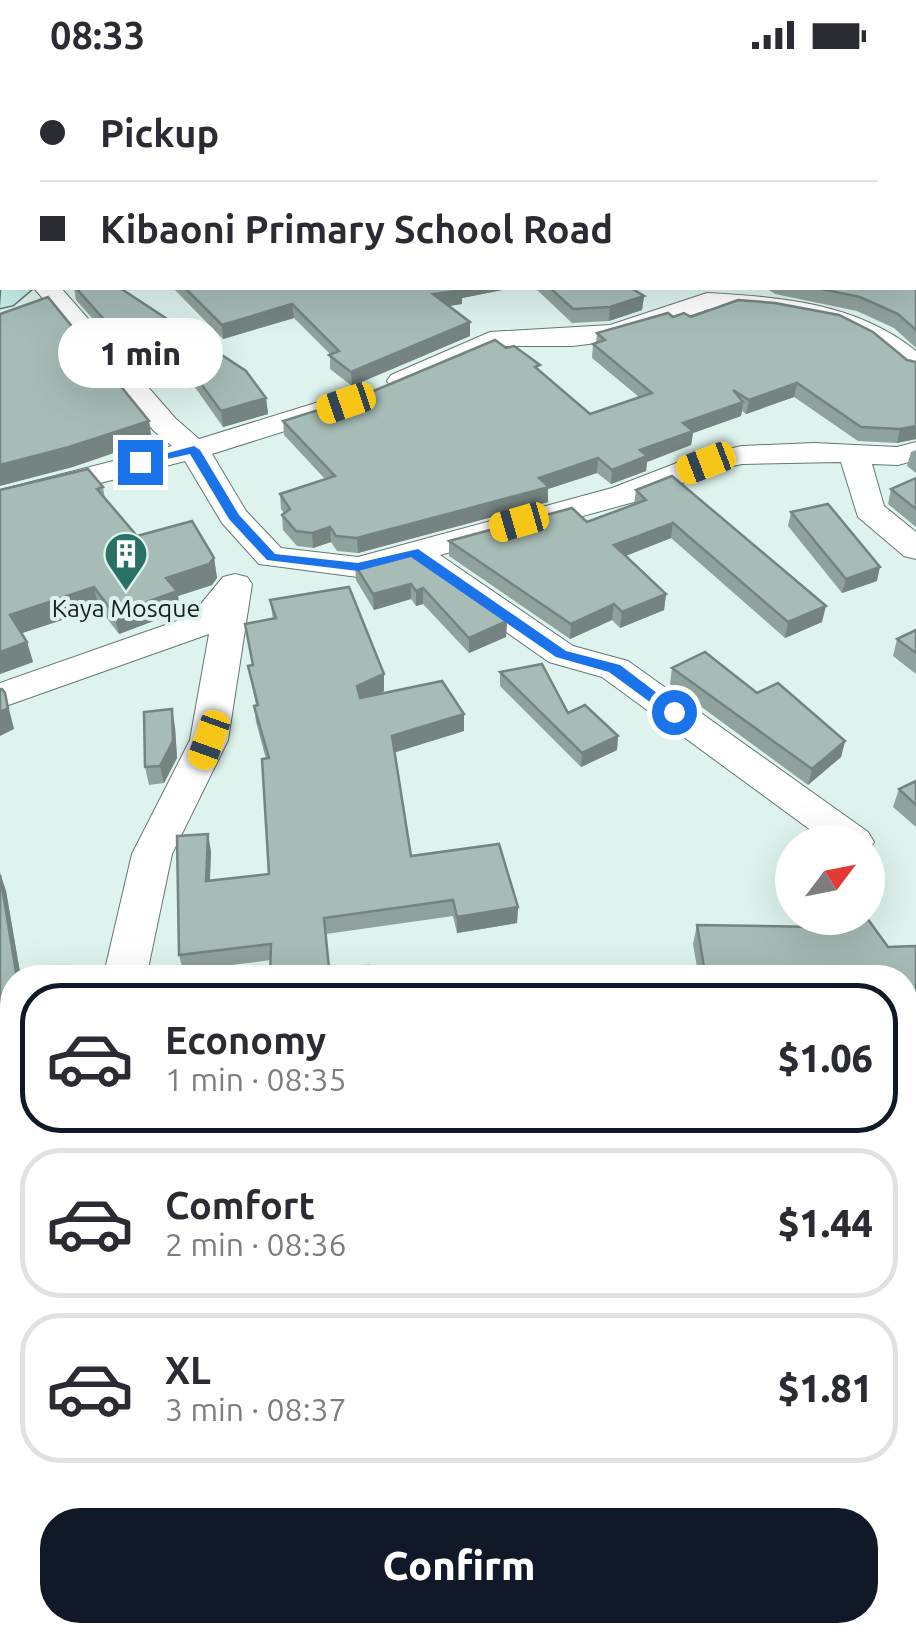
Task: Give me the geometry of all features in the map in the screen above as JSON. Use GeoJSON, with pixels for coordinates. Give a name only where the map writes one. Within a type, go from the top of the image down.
{"type":"FeatureCollection","features":[{"type":"Feature","properties":{"kind":"street"},"geometry":{"type":"LineString","coordinates":[[49,290],[165,425],[194,450],[233,516],[271,558],[358,567]]}},
{"type":"Feature","properties":{"kind":"street"},"geometry":{"type":"LineString","coordinates":[[0,500],[194,450],[370,393],[500,338],[592,337],[651,324],[715,294],[845,320],[882,337],[916,365]]}},
{"type":"Feature","properties":{"kind":"street"},"geometry":{"type":"LineString","coordinates":[[0,696],[203,624],[235,584],[300,564],[358,567],[623,495],[706,463],[742,456],[898,456],[916,451]]}},
{"type":"Feature","properties":{"kind":"street"},"geometry":{"type":"LineString","coordinates":[[854,454],[869,510],[916,549]]}},
{"type":"Feature","properties":{"kind":"street"},"geometry":{"type":"LineString","coordinates":[[414,552],[561,654],[614,668],[829,825]]}},
{"type":"Feature","properties":{"kind":"street"},"geometry":{"type":"LineString","coordinates":[[127,965],[152,854],[209,740],[235,584]]}},
{"type":"Feature","properties":{"kind":"building"},"geometry":{"type":"Polygon","coordinates":[[[78,290],[123,290],[246,371],[266,398],[221,411],[172,344],[135,354],[78,290]]]}},
{"type":"Feature","properties":{"kind":"building"},"geometry":{"type":"Polygon","coordinates":[[[187,290],[462,290],[433,294],[470,322],[351,372],[329,355],[339,351],[292,304],[222,325],[187,290]]]}},
{"type":"Feature","properties":{"kind":"building"},"geometry":{"type":"Polygon","coordinates":[[[552,290],[634,290],[644,296],[610,307],[573,309],[552,290]]]}},
{"type":"Feature","properties":{"kind":"building"},"geometry":{"type":"Polygon","coordinates":[[[826,290],[916,290],[916,330],[898,314],[860,297],[826,290]]]}},
{"type":"Feature","properties":{"kind":"building"},"geometry":{"type":"Polygon","coordinates":[[[48,297],[149,421],[0,465],[0,314],[48,297]]]}},
{"type":"Feature","properties":{"kind":"building"},"geometry":{"type":"Polygon","coordinates":[[[738,300],[839,315],[873,332],[907,360],[916,362],[916,426],[861,427],[797,383],[749,400],[733,390],[743,402],[683,423],[693,431],[640,450],[647,456],[612,470],[598,458],[539,478],[549,487],[357,538],[336,536],[330,527],[312,533],[296,531],[282,515],[290,509],[280,494],[335,476],[283,421],[357,398],[495,340],[506,348],[514,346],[540,365],[535,367],[590,414],[652,393],[593,344],[605,340],[597,333],[668,313],[673,317],[684,313],[691,317],[738,300]]]}},
{"type":"Feature","properties":{"kind":"building"},"geometry":{"type":"Polygon","coordinates":[[[88,469],[103,487],[97,489],[137,536],[192,521],[214,558],[209,564],[166,578],[177,591],[114,614],[94,587],[10,615],[27,642],[0,652],[0,490],[88,469]]]}},
{"type":"Feature","properties":{"kind":"building"},"geometry":{"type":"Polygon","coordinates":[[[672,476],[826,606],[788,622],[673,523],[614,545],[666,594],[622,612],[614,604],[571,624],[449,541],[572,508],[587,522],[646,500],[636,490],[672,476]]]}},
{"type":"Feature","properties":{"kind":"building"},"geometry":{"type":"Polygon","coordinates":[[[916,478],[916,509],[891,489],[916,478]]]}},
{"type":"Feature","properties":{"kind":"building"},"geometry":{"type":"Polygon","coordinates":[[[828,504],[880,567],[846,579],[791,512],[828,504]]]}},
{"type":"Feature","properties":{"kind":"building"},"geometry":{"type":"Polygon","coordinates":[[[408,553],[507,621],[469,638],[423,588],[416,591],[411,584],[373,594],[355,565],[408,553]]]}},
{"type":"Feature","properties":{"kind":"building"},"geometry":{"type":"Polygon","coordinates":[[[349,587],[384,674],[357,686],[360,698],[442,681],[464,714],[392,736],[411,856],[499,844],[518,907],[457,917],[453,900],[324,918],[329,965],[270,965],[271,944],[179,955],[177,836],[208,834],[206,881],[269,874],[262,759],[269,758],[254,706],[258,705],[248,666],[253,665],[245,624],[276,618],[270,600],[349,587]]]}},
{"type":"Feature","properties":{"kind":"building"},"geometry":{"type":"Polygon","coordinates":[[[916,630],[916,653],[897,639],[916,630]]]}},
{"type":"Feature","properties":{"kind":"building"},"geometry":{"type":"Polygon","coordinates":[[[705,652],[757,693],[778,683],[845,741],[812,769],[672,668],[705,652]]]}},
{"type":"Feature","properties":{"kind":"building"},"geometry":{"type":"Polygon","coordinates":[[[542,664],[568,713],[585,705],[618,736],[582,753],[500,672],[542,664]]]}},
{"type":"Feature","properties":{"kind":"building"},"geometry":{"type":"Polygon","coordinates":[[[0,689],[5,693],[8,708],[0,712],[0,689]]]}},
{"type":"Feature","properties":{"kind":"building"},"geometry":{"type":"Polygon","coordinates":[[[172,709],[173,741],[160,766],[145,767],[144,712],[172,709]]]}},
{"type":"Feature","properties":{"kind":"building"},"geometry":{"type":"Polygon","coordinates":[[[916,781],[916,805],[899,789],[916,781]]]}},
{"type":"Feature","properties":{"kind":"building"},"geometry":{"type":"Polygon","coordinates":[[[0,875],[15,965],[0,965],[0,875]]]}},
{"type":"Feature","properties":{"kind":"building"},"geometry":{"type":"Polygon","coordinates":[[[697,925],[775,926],[775,935],[879,935],[888,947],[916,946],[916,965],[704,965],[697,925]]]}},
{"type":"Feature","properties":{"kind":"place","name":"Kaya Mosque"},"geometry":{"type":"Point","coordinates":[126,592]}},
{"type":"Feature","properties":{"kind":"route"},"geometry":{"type":"LineString","coordinates":[[140,462],[194,450],[233,516],[271,558],[358,567],[414,552],[561,654],[614,668],[674,712]]}}]}
